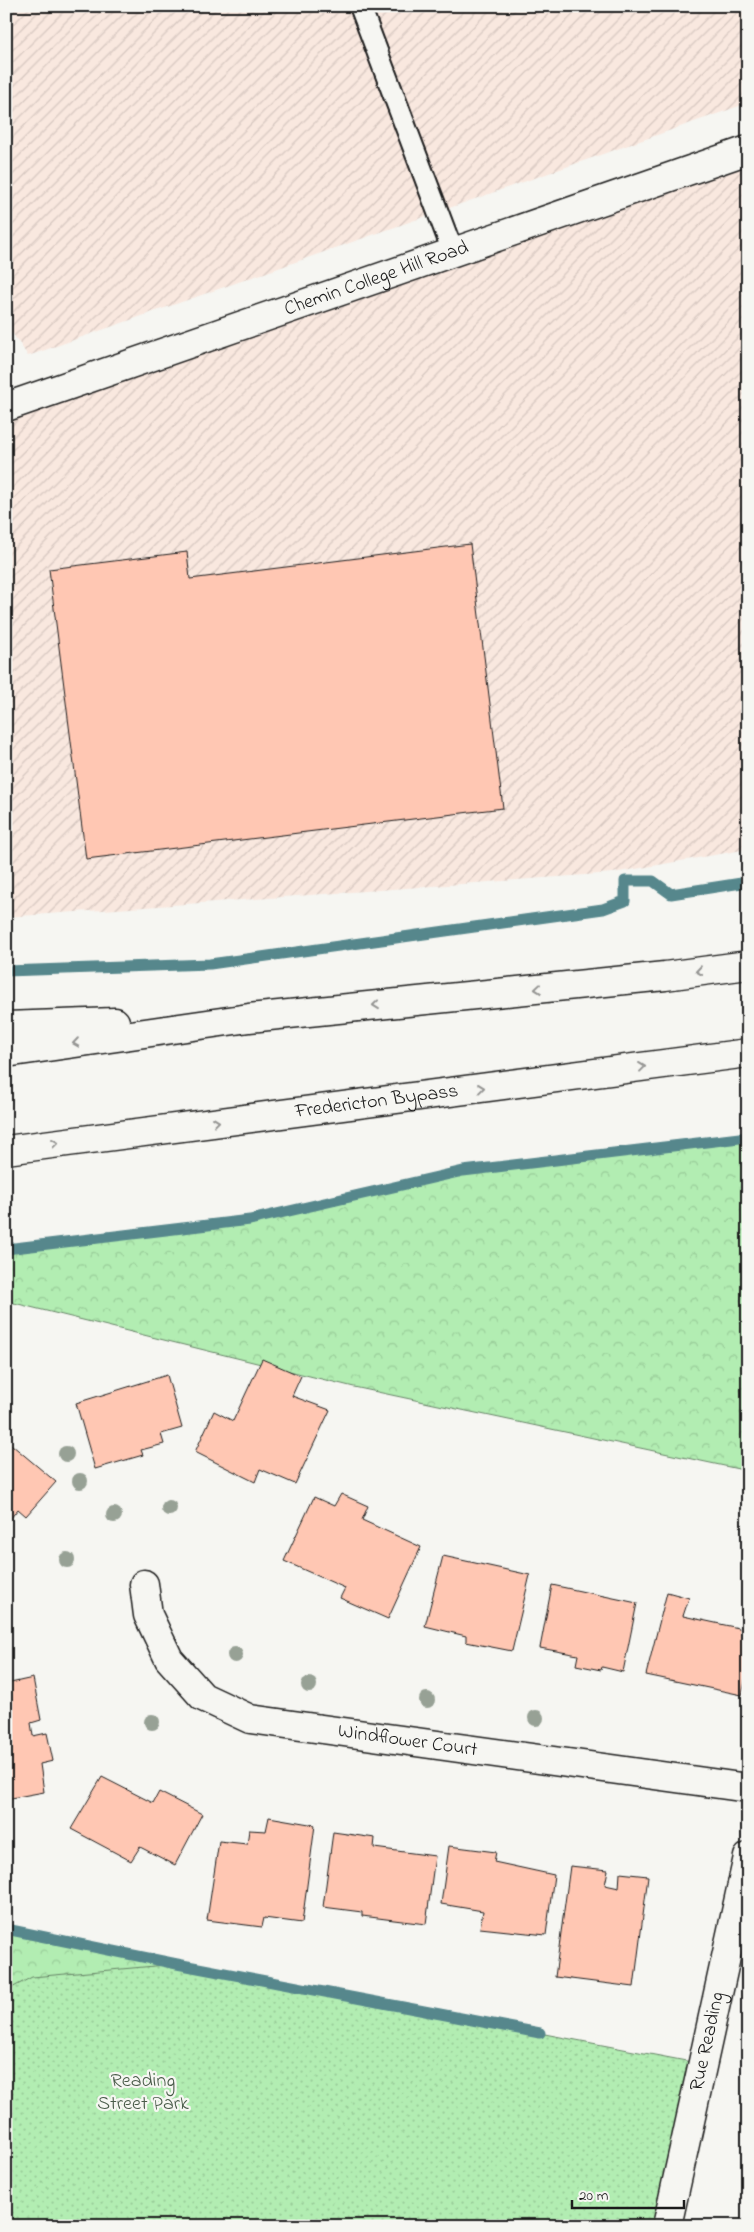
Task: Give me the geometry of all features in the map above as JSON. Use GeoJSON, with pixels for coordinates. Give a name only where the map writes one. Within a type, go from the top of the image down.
{"type":"FeatureCollection","features":[{"type":"Feature","properties":{"kind":"main road","name":"Chemin College Hill Road"},"geometry":{"type":"LineString","coordinates":[[6,407],[748,150]]}},
{"type":"Feature","properties":{"kind":"main road"},"geometry":{"type":"LineString","coordinates":[[6,1053],[249,1018],[646,978],[748,965]]}},
{"type":"Feature","properties":{"kind":"main road"},"geometry":{"type":"LineString","coordinates":[[6,1026],[249,1018]]}},
{"type":"Feature","properties":{"kind":"main road","name":"Fredericton Bypass"},"geometry":{"type":"LineString","coordinates":[[6,1150],[748,1053]]}},
{"type":"Feature","properties":{"kind":"main road","name":"Windflower Court"},"geometry":{"type":"LineString","coordinates":[[144,1584],[148,1615],[169,1659],[204,1697],[250,1719],[748,1788]]}},
{"type":"Feature","properties":{"kind":"main road","name":"Rue Reading"},"geometry":{"type":"LineString","coordinates":[[667,2226],[748,1857]]}},
{"type":"Feature","properties":{"kind":"lane"},"geometry":{"type":"LineString","coordinates":[[360,6],[453,252]]}},
{"type":"Feature","properties":{"kind":"shaded area"},"geometry":{"type":"Polygon","coordinates":[[[6,6],[748,6],[748,103],[28,356],[6,324],[6,6]]]}},
{"type":"Feature","properties":{"kind":"shaded area"},"geometry":{"type":"Polygon","coordinates":[[[748,150],[748,849],[613,873],[6,917],[6,407],[748,150]]]}},
{"type":"Feature","properties":{"kind":"green space"},"geometry":{"type":"Polygon","coordinates":[[[748,1137],[748,1471],[354,1387],[6,1301],[6,1249],[250,1220],[463,1171],[748,1137]]]}},
{"type":"Feature","properties":{"kind":"green space","name":"Reading Street Park"},"geometry":{"type":"Polygon","coordinates":[[[6,1929],[177,1964],[702,2064],[667,2226],[6,2226],[6,1929]]]}},
{"type":"Feature","properties":{"kind":"green space"},"geometry":{"type":"Polygon","coordinates":[[[6,1929],[177,1964],[32,1977],[6,1991],[6,1929]]]}},
{"type":"Feature","properties":{"kind":"building"},"geometry":{"type":"Polygon","coordinates":[[[470,544],[503,808],[86,859],[49,569],[187,552],[190,579],[470,544]]]}},
{"type":"Feature","properties":{"kind":"building"},"geometry":{"type":"Polygon","coordinates":[[[262,1359],[301,1376],[292,1396],[330,1410],[295,1484],[260,1469],[255,1482],[195,1452],[214,1411],[233,1421],[262,1359]]]}},
{"type":"Feature","properties":{"kind":"building"},"geometry":{"type":"Polygon","coordinates":[[[167,1375],[182,1428],[161,1434],[164,1444],[141,1450],[143,1455],[95,1469],[76,1403],[167,1375]]]}},
{"type":"Feature","properties":{"kind":"building"},"geometry":{"type":"Polygon","coordinates":[[[6,1440],[56,1482],[26,1516],[18,1509],[6,1524],[6,1440]]]}},
{"type":"Feature","properties":{"kind":"building"},"geometry":{"type":"Polygon","coordinates":[[[341,1494],[368,1506],[362,1520],[421,1547],[388,1619],[340,1598],[345,1588],[284,1561],[314,1497],[334,1506],[341,1494]]]}},
{"type":"Feature","properties":{"kind":"building"},"geometry":{"type":"Polygon","coordinates":[[[443,1556],[530,1575],[512,1651],[466,1642],[466,1636],[425,1626],[443,1556]]]}},
{"type":"Feature","properties":{"kind":"building"},"geometry":{"type":"Polygon","coordinates":[[[552,1585],[637,1603],[623,1672],[602,1667],[601,1670],[576,1665],[578,1655],[540,1648],[552,1585]]]}},
{"type":"Feature","properties":{"kind":"building"},"geometry":{"type":"Polygon","coordinates":[[[667,1592],[689,1598],[683,1616],[748,1630],[748,1667],[742,1695],[646,1675],[667,1592]]]}},
{"type":"Feature","properties":{"kind":"building"},"geometry":{"type":"Polygon","coordinates":[[[33,1678],[41,1720],[31,1723],[33,1736],[47,1733],[53,1761],[40,1764],[44,1792],[6,1799],[6,1684],[33,1678]]]}},
{"type":"Feature","properties":{"kind":"building"},"geometry":{"type":"Polygon","coordinates":[[[102,1777],[153,1803],[159,1792],[202,1814],[175,1865],[140,1847],[131,1861],[71,1829],[102,1777]]]}},
{"type":"Feature","properties":{"kind":"building"},"geometry":{"type":"Polygon","coordinates":[[[269,1817],[315,1825],[302,1923],[264,1918],[262,1927],[207,1920],[219,1841],[247,1844],[249,1830],[266,1831],[269,1817]]]}},
{"type":"Feature","properties":{"kind":"building"},"geometry":{"type":"Polygon","coordinates":[[[333,1832],[375,1838],[374,1848],[435,1856],[426,1924],[362,1916],[362,1912],[323,1907],[333,1832]]]}},
{"type":"Feature","properties":{"kind":"building"},"geometry":{"type":"Polygon","coordinates":[[[449,1846],[496,1852],[494,1862],[554,1875],[546,1935],[480,1928],[483,1911],[441,1904],[449,1846]]]}},
{"type":"Feature","properties":{"kind":"building"},"geometry":{"type":"Polygon","coordinates":[[[570,1866],[608,1870],[605,1885],[619,1888],[620,1873],[648,1876],[634,1987],[555,1977],[570,1866]]]}},
{"type":"Feature","properties":{"kind":"waterway"},"geometry":{"type":"LineString","coordinates":[[6,971],[210,964],[603,909],[625,901],[625,881],[653,881],[671,894],[748,882]]}},
{"type":"Feature","properties":{"kind":"waterway"},"geometry":{"type":"LineString","coordinates":[[6,1249],[250,1220],[463,1171],[748,1137]]}},
{"type":"Feature","properties":{"kind":"waterway"},"geometry":{"type":"LineString","coordinates":[[6,1929],[177,1964],[540,2033]]}}]}
